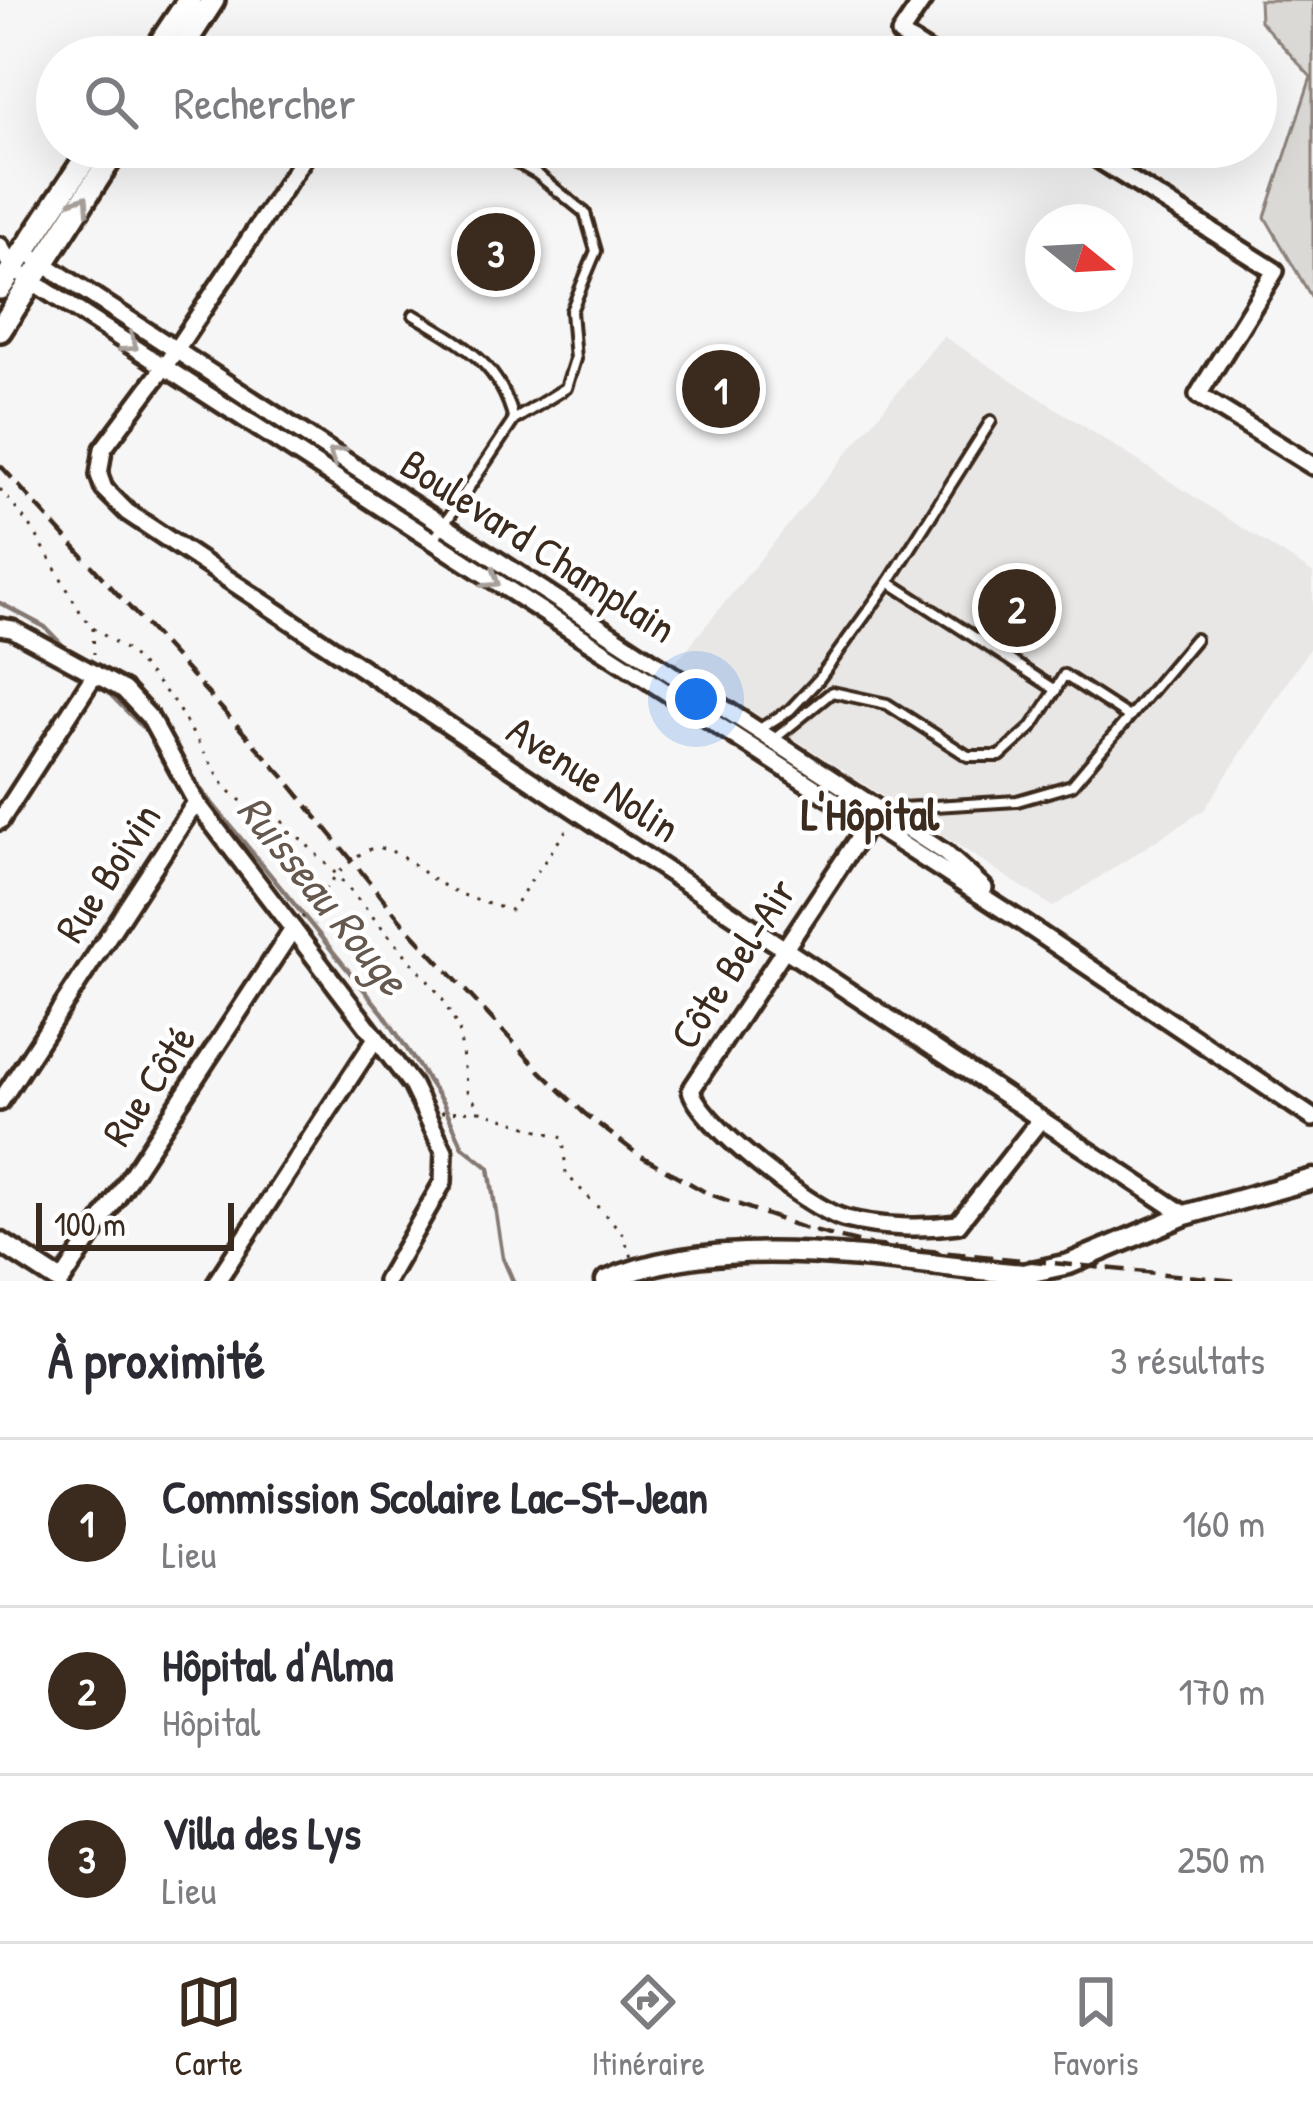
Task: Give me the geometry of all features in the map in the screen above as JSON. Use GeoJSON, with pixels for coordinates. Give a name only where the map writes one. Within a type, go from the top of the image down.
{"type":"FeatureCollection","features":[{"type":"Feature","properties":{"kind":"main road"},"geometry":{"type":"LineString","coordinates":[[165,36],[189,0]]}},
{"type":"Feature","properties":{"kind":"main road"},"geometry":{"type":"LineString","coordinates":[[190,36],[213,0]]}},
{"type":"Feature","properties":{"kind":"main road"},"geometry":{"type":"LineString","coordinates":[[0,330],[17,264],[79,168]]}},
{"type":"Feature","properties":{"kind":"main road"},"geometry":{"type":"LineString","coordinates":[[17,264],[100,168]]}},
{"type":"Feature","properties":{"kind":"street"},"geometry":{"type":"LineString","coordinates":[[903,36],[900,34],[923,0]]}},
{"type":"Feature","properties":{"kind":"street","name":"Avenue Nolin"},"geometry":{"type":"LineString","coordinates":[[296,168],[165,367],[104,449],[99,475],[104,489],[127,512],[1185,1215]]}},
{"type":"Feature","properties":{"kind":"street"},"geometry":{"type":"LineString","coordinates":[[1111,168],[1275,271],[1198,395],[1313,466]]}},
{"type":"Feature","properties":{"kind":"street","name":"Boulevard Champlain"},"geometry":{"type":"LineString","coordinates":[[17,264],[176,349],[443,525],[758,743]]}},
{"type":"Feature","properties":{"kind":"street","name":"Boulevard Champlain"},"geometry":{"type":"LineString","coordinates":[[17,264],[165,367],[433,541],[873,816],[1313,1118]]}},
{"type":"Feature","properties":{"kind":"street"},"geometry":{"type":"LineString","coordinates":[[0,627],[12,629],[124,690],[150,718],[196,802],[428,1113],[444,1151],[443,1182],[386,1281]]}},
{"type":"Feature","properties":{"kind":"street"},"geometry":{"type":"LineString","coordinates":[[0,821],[94,674]]}},
{"type":"Feature","properties":{"kind":"street","name":"Rue Boivin"},"geometry":{"type":"LineString","coordinates":[[0,1102],[196,802]]}},
{"type":"Feature","properties":{"kind":"street","name":"Côte Bel-Air"},"geometry":{"type":"LineString","coordinates":[[873,816],[691,1090],[692,1097],[710,1123],[815,1206],[845,1219],[927,1229],[958,1224],[1040,1120]]}},
{"type":"Feature","properties":{"kind":"street","name":"Rue Côté"},"geometry":{"type":"LineString","coordinates":[[61,1281],[293,929]]}},
{"type":"Feature","properties":{"kind":"street"},"geometry":{"type":"LineString","coordinates":[[217,1281],[376,1038]]}},
{"type":"Feature","properties":{"kind":"street"},"geometry":{"type":"LineString","coordinates":[[606,1281],[637,1267],[694,1254],[773,1252],[1023,1274],[1069,1264],[1185,1215],[1313,1179]]}},
{"type":"Feature","properties":{"kind":"street"},"geometry":{"type":"LineString","coordinates":[[0,1242],[61,1281]]}},
{"type":"Feature","properties":{"kind":"lane"},"geometry":{"type":"LineString","coordinates":[[433,541],[514,420],[566,388],[575,359],[571,311],[596,251],[585,213],[526,168]]}},
{"type":"Feature","properties":{"kind":"lane"},"geometry":{"type":"LineString","coordinates":[[414,315],[490,368],[507,393],[514,420]]}},
{"type":"Feature","properties":{"kind":"lane"},"geometry":{"type":"LineString","coordinates":[[758,743],[820,679],[889,582],[991,421]]}},
{"type":"Feature","properties":{"kind":"lane"},"geometry":{"type":"LineString","coordinates":[[889,582],[1056,690]]}},
{"type":"Feature","properties":{"kind":"lane"},"geometry":{"type":"LineString","coordinates":[[873,816],[1017,801],[1072,785],[1195,639]]}},
{"type":"Feature","properties":{"kind":"lane"},"geometry":{"type":"LineString","coordinates":[[758,743],[832,692],[887,704],[968,756],[1000,756],[1032,728],[1064,675],[1130,717]]}},
{"type":"Feature","properties":{"kind":"path"},"geometry":{"type":"LineString","coordinates":[[0,489],[34,531],[93,628],[128,651],[172,699],[225,787],[286,823],[337,875],[453,1015],[467,1090],[481,1111]]}},
{"type":"Feature","properties":{"kind":"path"},"geometry":{"type":"LineString","coordinates":[[93,628],[94,674]]}},
{"type":"Feature","properties":{"kind":"path"},"geometry":{"type":"LineString","coordinates":[[293,929],[337,875],[375,848],[396,854],[437,883],[477,902],[511,910],[578,810]]}},
{"type":"Feature","properties":{"kind":"path"},"geometry":{"type":"LineString","coordinates":[[428,1113],[481,1111],[563,1138],[566,1174],[621,1232],[637,1267]]}},
{"type":"Feature","properties":{"kind":"shaded area"},"geometry":{"type":"Polygon","coordinates":[[[1259,0],[1313,0],[1313,300],[1265,217],[1311,77],[1260,21],[1259,0]]]}},
{"type":"Feature","properties":{"kind":"shaded area"},"geometry":{"type":"Polygon","coordinates":[[[943,336],[1313,573],[1313,643],[1204,810],[1053,907],[676,662],[943,336]]]}},
{"type":"Feature","properties":{"kind":"waterway","name":"Ruisseau Rouge"},"geometry":{"type":"LineString","coordinates":[[0,603],[45,627],[72,655]]}},
{"type":"Feature","properties":{"kind":"waterway","name":"Ruisseau Rouge"},"geometry":{"type":"LineString","coordinates":[[101,685],[152,737]]}},
{"type":"Feature","properties":{"kind":"waterway","name":"Ruisseau Rouge"},"geometry":{"type":"LineString","coordinates":[[189,775],[383,1013],[443,1103],[463,1147],[489,1168],[503,1258],[513,1281]]}},
{"type":"Feature","properties":{"kind":"railway"},"geometry":{"type":"LineString","coordinates":[[0,465],[284,777],[403,923],[541,1072],[636,1153],[707,1193],[806,1229],[869,1245],[1237,1281]]}},
{"type":"Feature","properties":{"kind":"place","name":"Villa des Lys"},"geometry":{"type":"Point","coordinates":[496,252]}},
{"type":"Feature","properties":{"kind":"place","name":"Commission Scolaire Lac-St-Jean"},"geometry":{"type":"Point","coordinates":[721,389]}},
{"type":"Feature","properties":{"kind":"place","name":"Hôpital d'Alma"},"geometry":{"type":"Point","coordinates":[1017,608]}},
{"type":"Feature","properties":{"kind":"district","name":"L'Hôpital"},"geometry":{"type":"Point","coordinates":[870,813]}}]}
